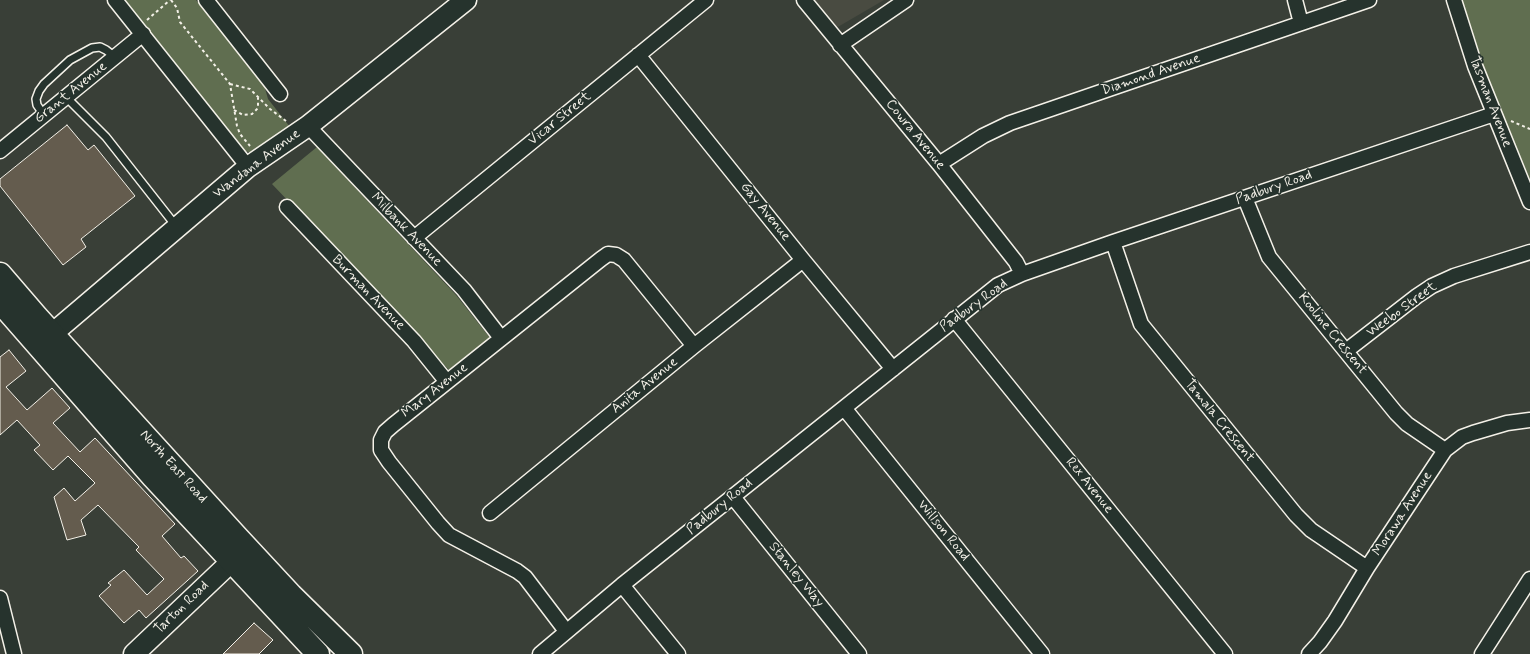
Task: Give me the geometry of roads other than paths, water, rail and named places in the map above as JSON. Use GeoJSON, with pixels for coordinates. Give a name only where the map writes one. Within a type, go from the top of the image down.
{"type":"FeatureCollection","features":[{"type":"Feature","properties":{"kind":"highway","name":"North East Road"},"geometry":{"type":"LineString","coordinates":[[0,274],[45,340],[153,477],[318,654]]}},
{"type":"Feature","properties":{"kind":"highway","name":"North East Road"},"geometry":{"type":"LineString","coordinates":[[0,302],[45,340],[351,654]]}},
{"type":"Feature","properties":{"kind":"highway"},"geometry":{"type":"LineString","coordinates":[[231,562],[247,547]]}},
{"type":"Feature","properties":{"kind":"street"},"geometry":{"type":"LineString","coordinates":[[115,0],[143,29],[251,159]]}},
{"type":"Feature","properties":{"kind":"street"},"geometry":{"type":"LineString","coordinates":[[206,0],[280,94]]}},
{"type":"Feature","properties":{"kind":"street","name":"Wandana Avenue"},"geometry":{"type":"LineString","coordinates":[[45,340],[178,227],[251,159],[308,126],[466,0]]}},
{"type":"Feature","properties":{"kind":"street","name":"Vicar Street"},"geometry":{"type":"LineString","coordinates":[[414,238],[706,0]]}},
{"type":"Feature","properties":{"kind":"street","name":"Cowra Avenue"},"geometry":{"type":"LineString","coordinates":[[804,0],[939,164],[1016,262],[1022,274]]}},
{"type":"Feature","properties":{"kind":"street"},"geometry":{"type":"LineString","coordinates":[[840,45],[906,0]]}},
{"type":"Feature","properties":{"kind":"street"},"geometry":{"type":"LineString","coordinates":[[1295,0],[1301,23]]}},
{"type":"Feature","properties":{"kind":"street","name":"Diamond Avenue"},"geometry":{"type":"LineString","coordinates":[[939,164],[983,136],[1010,123],[1369,0]]}},
{"type":"Feature","properties":{"kind":"street","name":"Tasman Avenue"},"geometry":{"type":"LineString","coordinates":[[1454,0],[1465,38],[1530,202]]}},
{"type":"Feature","properties":{"kind":"street","name":"Grant Avenue"},"geometry":{"type":"LineString","coordinates":[[0,151],[115,58],[143,29]]}},
{"type":"Feature","properties":{"kind":"street","name":"Gay Avenue"},"geometry":{"type":"LineString","coordinates":[[638,54],[803,260],[893,369]]}},
{"type":"Feature","properties":{"kind":"street","name":"Padbury Road"},"geometry":{"type":"LineString","coordinates":[[540,654],[622,585],[998,285],[1022,274],[1113,242],[1494,114]]}},
{"type":"Feature","properties":{"kind":"street","name":"Milbank Avenue"},"geometry":{"type":"LineString","coordinates":[[308,126],[464,290],[501,338]]}},
{"type":"Feature","properties":{"kind":"street","name":"Kooline Crescent"},"geometry":{"type":"LineString","coordinates":[[1245,198],[1269,257],[1407,424],[1445,450]]}},
{"type":"Feature","properties":{"kind":"street","name":"Burman Avenue"},"geometry":{"type":"LineString","coordinates":[[287,207],[414,341],[447,382]]}},
{"type":"Feature","properties":{"kind":"street","name":"Tamala Crescent"},"geometry":{"type":"LineString","coordinates":[[1113,242],[1141,324],[1296,515],[1311,530],[1367,568]]}},
{"type":"Feature","properties":{"kind":"street","name":"Weebo Street"},"geometry":{"type":"LineString","coordinates":[[1346,351],[1432,286],[1454,276],[1530,252]]}},
{"type":"Feature","properties":{"kind":"street","name":"Mary Avenue"},"geometry":{"type":"LineString","coordinates":[[566,631],[525,577],[517,571],[449,535],[434,519],[381,450],[381,440],[385,432],[601,258],[608,254],[616,255],[624,260],[694,346]]}},
{"type":"Feature","properties":{"kind":"street","name":"Anita Avenue"},"geometry":{"type":"LineString","coordinates":[[490,513],[694,346],[803,260]]}},
{"type":"Feature","properties":{"kind":"street","name":"Rex Avenue"},"geometry":{"type":"LineString","coordinates":[[954,319],[1225,654]]}},
{"type":"Feature","properties":{"kind":"street","name":"Willson Road"},"geometry":{"type":"LineString","coordinates":[[844,408],[1042,654]]}},
{"type":"Feature","properties":{"kind":"street","name":"Morawa Avenue"},"geometry":{"type":"LineString","coordinates":[[1309,654],[1320,642],[1335,621],[1367,568],[1445,450],[1462,437],[1473,433],[1507,423],[1530,420]]}},
{"type":"Feature","properties":{"kind":"street","name":"Stanley Way"},"geometry":{"type":"LineString","coordinates":[[733,497],[859,654]]}},
{"type":"Feature","properties":{"kind":"street","name":"Tarton Road"},"geometry":{"type":"LineString","coordinates":[[134,654],[231,562]]}},
{"type":"Feature","properties":{"kind":"street"},"geometry":{"type":"LineString","coordinates":[[1482,654],[1530,579]]}},
{"type":"Feature","properties":{"kind":"street"},"geometry":{"type":"LineString","coordinates":[[622,585],[678,654]]}},
{"type":"Feature","properties":{"kind":"street"},"geometry":{"type":"LineString","coordinates":[[0,598],[14,654]]}},
{"type":"Feature","properties":{"kind":"lane"},"geometry":{"type":"LineString","coordinates":[[44,115],[37,105],[36,99],[39,91],[44,84],[70,60],[92,48],[100,47],[115,58]]}},
{"type":"Feature","properties":{"kind":"lane"},"geometry":{"type":"LineString","coordinates":[[66,97],[106,138],[178,227]]}}]}
